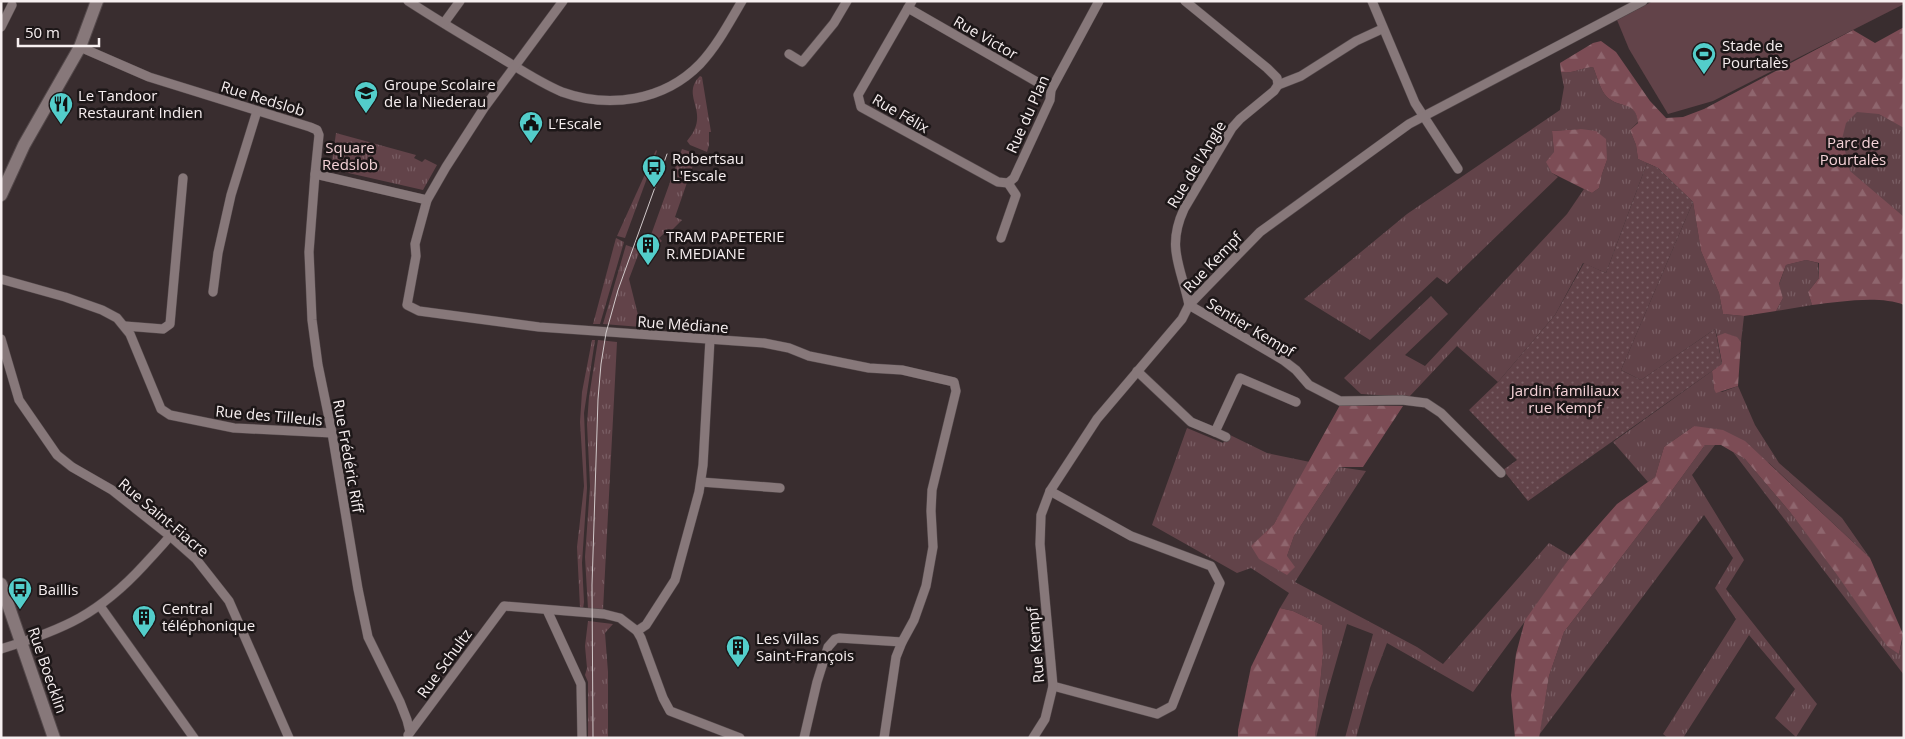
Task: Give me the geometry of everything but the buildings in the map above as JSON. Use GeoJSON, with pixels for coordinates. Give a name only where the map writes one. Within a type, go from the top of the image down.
{"type":"FeatureCollection","features":[{"type":"Feature","properties":{"kind":"main road"},"geometry":{"type":"LineString","coordinates":[[1,195],[24,145],[80,47],[97,1]]}},
{"type":"Feature","properties":{"kind":"main road","name":"Rue Boecklin"},"geometry":{"type":"LineString","coordinates":[[1,584],[54,738]]}},
{"type":"Feature","properties":{"kind":"street"},"geometry":{"type":"LineString","coordinates":[[408,1],[549,86],[580,97],[616,101],[649,95],[670,86],[690,73],[716,44],[742,1]]}},
{"type":"Feature","properties":{"kind":"street"},"geometry":{"type":"LineString","coordinates":[[444,23],[460,1]]}},
{"type":"Feature","properties":{"kind":"street"},"geometry":{"type":"LineString","coordinates":[[315,174],[427,200],[480,115],[563,1]]}},
{"type":"Feature","properties":{"kind":"street"},"geometry":{"type":"LineString","coordinates":[[789,54],[802,62],[834,23],[847,1]]}},
{"type":"Feature","properties":{"kind":"street","name":"Rue du Plan"},"geometry":{"type":"LineString","coordinates":[[1008,183],[1014,178],[1050,100],[1051,90],[1099,1]]}},
{"type":"Feature","properties":{"kind":"street"},"geometry":{"type":"LineString","coordinates":[[1185,1],[1267,68],[1277,78],[1278,85]]}},
{"type":"Feature","properties":{"kind":"street"},"geometry":{"type":"LineString","coordinates":[[1372,1],[1382,29],[1422,116],[1458,169]]}},
{"type":"Feature","properties":{"kind":"street","name":"Rue Kempf"},"geometry":{"type":"LineString","coordinates":[[1033,738],[1045,718],[1053,686],[1040,544],[1041,515],[1050,491],[1098,418],[1182,319],[1189,305],[1260,232],[1422,116],[1643,1]]}},
{"type":"Feature","properties":{"kind":"street","name":"Rue Victor"},"geometry":{"type":"LineString","coordinates":[[910,4],[1051,90]]}},
{"type":"Feature","properties":{"kind":"street","name":"Rue Félix"},"geometry":{"type":"LineString","coordinates":[[910,4],[858,95],[861,107],[998,182],[1008,183]]}},
{"type":"Feature","properties":{"kind":"street"},"geometry":{"type":"LineString","coordinates":[[1,27],[12,5]]}},
{"type":"Feature","properties":{"kind":"street","name":"Rue de l'Angle"},"geometry":{"type":"LineString","coordinates":[[1189,305],[1175,254],[1174,241],[1178,221],[1232,128],[1274,91],[1278,85],[1301,76],[1356,41],[1382,29]]}},
{"type":"Feature","properties":{"kind":"street","name":"Rue Redslob"},"geometry":{"type":"LineString","coordinates":[[80,47],[149,77],[317,130],[319,135],[315,174]]}},
{"type":"Feature","properties":{"kind":"street"},"geometry":{"type":"LineString","coordinates":[[213,292],[218,254],[231,195],[257,111]]}},
{"type":"Feature","properties":{"kind":"street","name":"Rue Frédéric Riff"},"geometry":{"type":"LineString","coordinates":[[315,174],[309,252],[312,320],[318,364],[368,637],[400,702],[407,720],[408,735]]}},
{"type":"Feature","properties":{"kind":"street"},"geometry":{"type":"LineString","coordinates":[[125,326],[163,329],[170,324],[183,178]]}},
{"type":"Feature","properties":{"kind":"street"},"geometry":{"type":"LineString","coordinates":[[1001,238],[1016,195],[1008,183]]}},
{"type":"Feature","properties":{"kind":"street","name":"Rue Médiane"},"geometry":{"type":"LineString","coordinates":[[427,200],[415,244],[416,256],[407,305],[419,311],[539,327],[764,343],[789,348],[809,356],[869,368],[902,370],[954,382],[956,386],[954,400],[932,490],[931,511],[934,541],[928,578],[920,607],[902,642]]}},
{"type":"Feature","properties":{"kind":"street","name":"Rue des Tilleuls"},"geometry":{"type":"LineString","coordinates":[[1,279],[65,297],[102,310],[117,318],[125,326],[146,368],[161,409],[170,416],[234,428],[332,433]]}},
{"type":"Feature","properties":{"kind":"street","name":"Sentier Kempf"},"geometry":{"type":"LineString","coordinates":[[1189,305],[1283,360],[1316,389],[1340,401],[1402,400],[1426,403],[1441,413],[1501,473]]}},
{"type":"Feature","properties":{"kind":"street","name":"Rue Saint-Fiacre"},"geometry":{"type":"LineString","coordinates":[[1,339],[19,400],[57,455],[72,467],[112,490],[170,536],[196,559],[229,601],[289,738]]}},
{"type":"Feature","properties":{"kind":"street"},"geometry":{"type":"LineString","coordinates":[[637,631],[646,625],[675,580],[701,482],[710,339]]}},
{"type":"Feature","properties":{"kind":"street"},"geometry":{"type":"LineString","coordinates":[[1138,371],[1191,422],[1226,437]]}},
{"type":"Feature","properties":{"kind":"street"},"geometry":{"type":"LineString","coordinates":[[1215,432],[1240,378],[1296,402]]}},
{"type":"Feature","properties":{"kind":"street"},"geometry":{"type":"LineString","coordinates":[[701,482],[780,488]]}},
{"type":"Feature","properties":{"kind":"street"},"geometry":{"type":"LineString","coordinates":[[1050,491],[1131,536],[1211,566],[1220,583],[1172,706],[1158,714],[1053,686]]}},
{"type":"Feature","properties":{"kind":"street"},"geometry":{"type":"LineString","coordinates":[[1,649],[67,626],[100,606],[128,583],[170,536]]}},
{"type":"Feature","properties":{"kind":"street"},"geometry":{"type":"LineString","coordinates":[[100,606],[194,738]]}},
{"type":"Feature","properties":{"kind":"street","name":"Rue Schultz"},"geometry":{"type":"LineString","coordinates":[[408,735],[504,606],[547,610]]}},
{"type":"Feature","properties":{"kind":"street"},"geometry":{"type":"LineString","coordinates":[[582,738],[581,684],[547,610],[604,614],[620,618],[637,631],[641,638],[663,698],[670,711],[740,738]]}},
{"type":"Feature","properties":{"kind":"street"},"geometry":{"type":"LineString","coordinates":[[804,738],[817,682],[828,647],[831,642],[838,638],[902,642],[896,657],[884,738]]}},
{"type":"Feature","properties":{"kind":"green space","name":"Stade de Pourtalès"},"geometry":{"type":"Polygon","coordinates":[[[1653,1],[1904,1],[1904,4],[1713,101],[1668,114],[1629,49],[1617,20],[1653,1]]]}},
{"type":"Feature","properties":{"kind":"green space"},"geometry":{"type":"Polygon","coordinates":[[[1904,27],[1904,128],[1879,114],[1857,112],[1846,123],[1842,139],[1850,171],[1904,217],[1904,305],[1883,300],[1871,300],[1812,305],[1808,292],[1819,278],[1819,263],[1806,260],[1786,265],[1779,284],[1783,298],[1776,311],[1744,316],[1723,314],[1719,293],[1701,251],[1693,202],[1658,168],[1638,159],[1636,145],[1630,130],[1638,123],[1634,111],[1607,97],[1593,67],[1561,72],[1560,63],[1593,43],[1601,41],[1616,52],[1650,101],[1666,118],[1683,117],[1704,109],[1853,30],[1875,43],[1904,27]]]}},
{"type":"Feature","properties":{"kind":"green space"},"geometry":{"type":"Polygon","coordinates":[[[1593,67],[1607,97],[1612,101],[1631,108],[1637,115],[1638,122],[1630,130],[1636,145],[1638,159],[1647,163],[1606,273],[1583,263],[1555,315],[1498,382],[1457,346],[1409,397],[1361,394],[1344,378],[1431,296],[1448,314],[1405,355],[1425,366],[1567,214],[1584,189],[1592,193],[1599,188],[1607,160],[1581,129],[1552,131],[1554,152],[1552,173],[1558,177],[1447,284],[1437,277],[1370,340],[1304,299],[1407,214],[1560,110],[1564,87],[1561,72],[1593,67]]]}},
{"type":"Feature","properties":{"kind":"green space","name":"Parc de Pourtalès"},"geometry":{"type":"Polygon","coordinates":[[[1904,70],[1904,251],[1754,142],[1904,70]]]}},
{"type":"Feature","properties":{"kind":"green space"},"geometry":{"type":"Polygon","coordinates":[[[700,76],[702,77],[711,132],[709,132],[707,152],[690,145],[687,141],[694,131],[697,122],[693,91],[694,84],[700,76]]]}},
{"type":"Feature","properties":{"kind":"green space"},"geometry":{"type":"Polygon","coordinates":[[[1581,129],[1596,131],[1606,139],[1607,160],[1599,188],[1592,193],[1552,173],[1546,162],[1554,152],[1552,131],[1581,129]]]}},
{"type":"Feature","properties":{"kind":"green space","name":"Square Redslob"},"geometry":{"type":"Polygon","coordinates":[[[336,133],[416,155],[414,158],[422,162],[425,159],[437,165],[423,190],[331,169],[336,133]]]}},
{"type":"Feature","properties":{"kind":"green space"},"geometry":{"type":"Polygon","coordinates":[[[682,149],[697,154],[675,217],[682,220],[671,231],[669,229],[659,238],[662,241],[657,245],[647,246],[682,149]]]}},
{"type":"Feature","properties":{"kind":"green space"},"geometry":{"type":"Polygon","coordinates":[[[656,150],[625,238],[617,236],[656,150]]]}},
{"type":"Feature","properties":{"kind":"green space","name":"Jardin familiaux rue Kempf"},"geometry":{"type":"Polygon","coordinates":[[[1647,163],[1658,168],[1693,202],[1621,370],[1641,380],[1715,329],[1722,364],[1528,501],[1503,470],[1517,460],[1469,410],[1498,382],[1555,315],[1584,263],[1606,273],[1647,163]]]}},
{"type":"Feature","properties":{"kind":"green space"},"geometry":{"type":"Polygon","coordinates":[[[1693,202],[1701,251],[1719,293],[1723,314],[1744,316],[1741,342],[1736,337],[1730,335],[1717,336],[1715,329],[1641,380],[1621,370],[1693,202]]]}},
{"type":"Feature","properties":{"kind":"green space"},"geometry":{"type":"Polygon","coordinates":[[[616,238],[624,242],[600,324],[593,324],[616,238]]]}},
{"type":"Feature","properties":{"kind":"green space"},"geometry":{"type":"Polygon","coordinates":[[[626,245],[640,250],[629,279],[641,327],[603,324],[626,245]]]}},
{"type":"Feature","properties":{"kind":"green space"},"geometry":{"type":"Polygon","coordinates":[[[1806,260],[1818,263],[1819,278],[1808,292],[1812,305],[1776,311],[1783,298],[1779,285],[1786,265],[1806,260]]]}},
{"type":"Feature","properties":{"kind":"green space"},"geometry":{"type":"Polygon","coordinates":[[[1725,333],[1737,337],[1741,342],[1738,386],[1716,393],[1712,371],[1722,363],[1717,336],[1725,333]]]}},
{"type":"Feature","properties":{"kind":"green space"},"geometry":{"type":"Polygon","coordinates":[[[592,340],[595,340],[584,413],[587,488],[582,563],[583,609],[580,608],[577,547],[584,486],[580,422],[582,392],[592,340]]]}},
{"type":"Feature","properties":{"kind":"green space"},"geometry":{"type":"Polygon","coordinates":[[[598,340],[617,342],[603,610],[588,609],[585,557],[590,486],[587,424],[589,397],[598,340]]]}},
{"type":"Feature","properties":{"kind":"green space"},"geometry":{"type":"Polygon","coordinates":[[[1712,371],[1714,389],[1722,392],[1738,386],[1755,425],[1779,463],[1842,518],[1870,558],[1769,463],[1694,426],[1664,447],[1655,477],[1648,482],[1613,442],[1712,371]]]}},
{"type":"Feature","properties":{"kind":"green space"},"geometry":{"type":"Polygon","coordinates":[[[1340,405],[1403,406],[1363,467],[1339,467],[1294,536],[1287,556],[1295,567],[1287,575],[1259,559],[1251,546],[1274,524],[1340,405]]]}},
{"type":"Feature","properties":{"kind":"green space"},"geometry":{"type":"Polygon","coordinates":[[[1694,426],[1723,430],[1745,441],[1870,558],[1903,634],[1899,654],[1887,646],[1790,512],[1745,459],[1721,445],[1705,445],[1564,632],[1549,676],[1539,738],[1515,738],[1511,695],[1516,654],[1525,620],[1571,556],[1617,504],[1655,477],[1664,447],[1694,426]]]}},
{"type":"Feature","properties":{"kind":"green space"},"geometry":{"type":"Polygon","coordinates":[[[1187,428],[1223,443],[1228,434],[1267,453],[1310,462],[1274,524],[1252,546],[1287,556],[1294,536],[1339,467],[1366,471],[1295,582],[1417,647],[1443,664],[1549,543],[1571,556],[1473,692],[1387,643],[1370,688],[1356,738],[1345,738],[1373,634],[1347,624],[1315,738],[1323,654],[1322,625],[1293,611],[1280,608],[1289,593],[1251,568],[1237,573],[1152,525],[1187,428]]]}},
{"type":"Feature","properties":{"kind":"green space"},"geometry":{"type":"Polygon","coordinates":[[[1705,445],[1715,445],[1692,475],[1744,560],[1726,589],[1817,704],[1796,737],[1775,718],[1795,689],[1749,635],[1683,738],[1668,738],[1663,734],[1736,619],[1715,588],[1733,558],[1704,515],[1539,735],[1549,676],[1564,632],[1705,445]]]}},
{"type":"Feature","properties":{"kind":"green space"},"geometry":{"type":"Polygon","coordinates":[[[1733,452],[1745,459],[1790,512],[1899,654],[1904,634],[1904,675],[1733,452]]]}},
{"type":"Feature","properties":{"kind":"green space"},"geometry":{"type":"Polygon","coordinates":[[[1280,608],[1293,611],[1322,625],[1323,654],[1315,738],[1238,738],[1251,667],[1280,608]]]}},
{"type":"Feature","properties":{"kind":"green space"},"geometry":{"type":"Polygon","coordinates":[[[588,621],[613,624],[605,633],[608,672],[608,738],[588,738],[588,682],[585,675],[587,668],[585,646],[588,621]]]}},
{"type":"Feature","properties":{"kind":"tram line"},"geometry":{"type":"LineString","coordinates":[[593,738],[592,585],[598,399],[601,364],[606,333],[618,290],[667,154]]}},
{"type":"Feature","properties":{"kind":"place","name":"Stade de Pourtalès"},"geometry":{"type":"Point","coordinates":[1704,75]}},
{"type":"Feature","properties":{"kind":"place","name":"Groupe Scolaire de la Niederau"},"geometry":{"type":"Point","coordinates":[366,114]}},
{"type":"Feature","properties":{"kind":"place","name":"Le Tandoor Restaurant Indien"},"geometry":{"type":"Point","coordinates":[61,125]}},
{"type":"Feature","properties":{"kind":"place","name":"L’Escale"},"geometry":{"type":"Point","coordinates":[531,144]}},
{"type":"Feature","properties":{"kind":"place","name":"Robertsau L'Escale"},"geometry":{"type":"Point","coordinates":[654,188]}},
{"type":"Feature","properties":{"kind":"place","name":"TRAM PAPETERIE R.MEDIANE"},"geometry":{"type":"Point","coordinates":[648,266]}},
{"type":"Feature","properties":{"kind":"place","name":"Baillis"},"geometry":{"type":"Point","coordinates":[20,610]}},
{"type":"Feature","properties":{"kind":"place","name":"Central téléphonique"},"geometry":{"type":"Point","coordinates":[144,638]}},
{"type":"Feature","properties":{"kind":"place","name":"Les Villas Saint-François"},"geometry":{"type":"Point","coordinates":[738,668]}}]}
